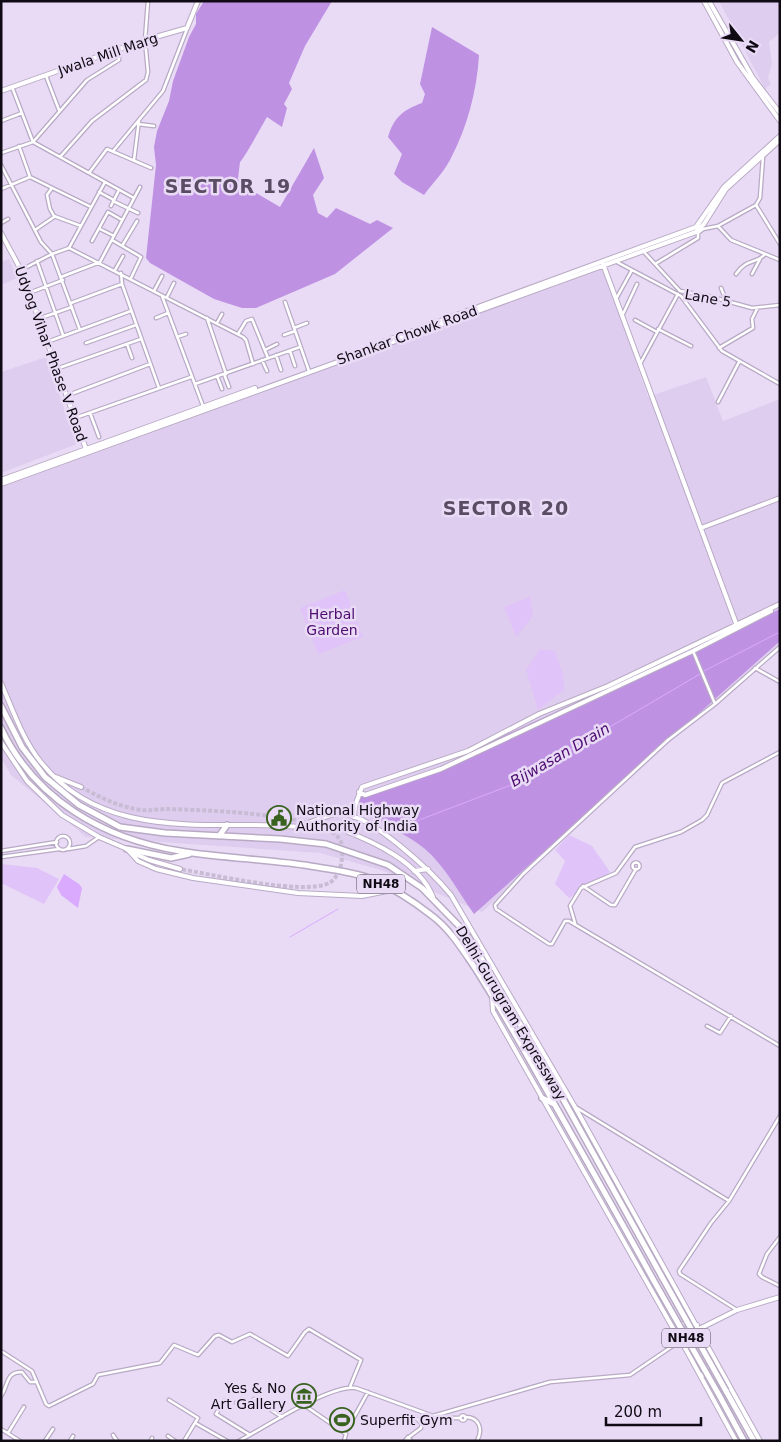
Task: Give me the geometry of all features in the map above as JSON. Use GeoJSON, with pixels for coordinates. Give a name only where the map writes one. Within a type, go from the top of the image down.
{"type":"FeatureCollection","features":[{"type":"Feature","properties":{"kind":"highway","name":"Delhi-Gurugram Expressway"},"geometry":{"type":"LineString","coordinates":[[1,706],[32,762],[59,790],[79,805],[120,826],[165,833],[326,844],[388,865],[433,898],[463,930],[480,956],[543,1063],[754,1441]]}},
{"type":"Feature","properties":{"kind":"highway","name":"Delhi-Gurugram Expressway"},"geometry":{"type":"LineString","coordinates":[[1,728],[12,751],[24,768],[65,806],[101,828],[124,838],[192,853],[340,871],[371,879],[433,916],[454,937],[492,995],[744,1441]]}},
{"type":"Feature","properties":{"kind":"highway"},"geometry":{"type":"LineString","coordinates":[[219,836],[226,825]]}},
{"type":"Feature","properties":{"kind":"highway"},"geometry":{"type":"LineString","coordinates":[[127,849],[171,858],[192,853]]}},
{"type":"Feature","properties":{"kind":"highway"},"geometry":{"type":"LineString","coordinates":[[542,1098],[555,1104]]}},
{"type":"Feature","properties":{"kind":"main road"},"geometry":{"type":"LineString","coordinates":[[187,28],[198,1]]}},
{"type":"Feature","properties":{"kind":"main road"},"geometry":{"type":"LineString","coordinates":[[704,1],[746,71],[780,121]]}},
{"type":"Feature","properties":{"kind":"main road"},"geometry":{"type":"LineString","coordinates":[[709,1],[746,71],[780,113]]}},
{"type":"Feature","properties":{"kind":"main road","name":"Jwala Mill Marg"},"geometry":{"type":"LineString","coordinates":[[1,91],[145,40],[187,28]]}},
{"type":"Feature","properties":{"kind":"main road","name":"Shankar Chowk Road"},"geometry":{"type":"LineString","coordinates":[[1,484],[696,227],[724,187],[780,136]]}},
{"type":"Feature","properties":{"kind":"main road","name":"Shankar Chowk Road"},"geometry":{"type":"LineString","coordinates":[[602,263],[643,251],[700,229],[726,189],[762,153],[780,140]]}},
{"type":"Feature","properties":{"kind":"main road","name":"Udyog Vihar Phase V Road"},"geometry":{"type":"LineString","coordinates":[[1,233],[21,270],[86,449]]}},
{"type":"Feature","properties":{"kind":"main road"},"geometry":{"type":"LineString","coordinates":[[602,263],[738,627]]}},
{"type":"Feature","properties":{"kind":"main road","name":"Shankar Chowk Road"},"geometry":{"type":"LineString","coordinates":[[1,480],[203,406],[308,370]]}},
{"type":"Feature","properties":{"kind":"main road"},"geometry":{"type":"LineString","coordinates":[[701,528],[780,498]]}},
{"type":"Feature","properties":{"kind":"main road"},"geometry":{"type":"LineString","coordinates":[[359,792],[368,794],[386,786],[441,769],[693,651],[780,605]]}},
{"type":"Feature","properties":{"kind":"main road"},"geometry":{"type":"LineString","coordinates":[[354,817],[359,792],[362,787],[468,751],[539,714],[608,686],[738,627]]}},
{"type":"Feature","properties":{"kind":"main road"},"geometry":{"type":"LineString","coordinates":[[1,683],[26,741],[54,776],[85,800],[102,809],[143,820],[341,829],[374,844],[414,871],[429,888],[433,898]]}},
{"type":"Feature","properties":{"kind":"main road"},"geometry":{"type":"LineString","coordinates":[[1,742],[27,781],[62,814],[99,837],[149,860],[180,869]]}},
{"type":"Feature","properties":{"kind":"main road"},"geometry":{"type":"LineString","coordinates":[[54,776],[81,787]]}},
{"type":"Feature","properties":{"kind":"main road"},"geometry":{"type":"LineString","coordinates":[[298,828],[330,816],[342,814],[354,817],[380,832],[428,869],[451,895],[575,1107],[760,1441]]}},
{"type":"Feature","properties":{"kind":"main road"},"geometry":{"type":"LineString","coordinates":[[127,849],[145,865],[193,878],[298,893],[331,895],[362,896],[392,890]]}},
{"type":"Feature","properties":{"kind":"main road"},"geometry":{"type":"LineString","coordinates":[[414,871],[428,869]]}},
{"type":"Feature","properties":{"kind":"main road"},"geometry":{"type":"LineString","coordinates":[[492,995],[493,1011],[736,1441]]}},
{"type":"Feature","properties":{"kind":"main road"},"geometry":{"type":"LineString","coordinates":[[660,1307],[673,1302],[678,1298],[678,1295]]}},
{"type":"Feature","properties":{"kind":"main road"},"geometry":{"type":"LineString","coordinates":[[699,1329],[737,1310],[780,1297]]}},
{"type":"Feature","properties":{"kind":"main road"},"geometry":{"type":"LineString","coordinates":[[680,1341],[678,1331],[683,1324],[688,1323],[699,1329]]}},
{"type":"Feature","properties":{"kind":"main road"},"geometry":{"type":"LineString","coordinates":[[680,1341],[695,1344],[700,1338],[699,1329]]}},
{"type":"Feature","properties":{"kind":"main road"},"geometry":{"type":"LineString","coordinates":[[702,1379],[703,1371],[708,1367],[716,1366],[720,1370]]}},
{"type":"Feature","properties":{"kind":"street"},"geometry":{"type":"LineString","coordinates":[[60,157],[92,122],[146,80],[148,72],[145,40],[148,1]]}},
{"type":"Feature","properties":{"kind":"street"},"geometry":{"type":"LineString","coordinates":[[114,150],[163,91],[187,28]]}},
{"type":"Feature","properties":{"kind":"street"},"geometry":{"type":"LineString","coordinates":[[1,153],[32,142],[87,80],[119,60],[119,50]]}},
{"type":"Feature","properties":{"kind":"street"},"geometry":{"type":"LineString","coordinates":[[46,76],[59,110]]}},
{"type":"Feature","properties":{"kind":"street"},"geometry":{"type":"LineString","coordinates":[[12,87],[32,142],[134,198]]}},
{"type":"Feature","properties":{"kind":"street"},"geometry":{"type":"LineString","coordinates":[[1,121],[22,113]]}},
{"type":"Feature","properties":{"kind":"street"},"geometry":{"type":"LineString","coordinates":[[134,160],[139,120]]}},
{"type":"Feature","properties":{"kind":"street"},"geometry":{"type":"LineString","coordinates":[[138,124],[154,126]]}},
{"type":"Feature","properties":{"kind":"street"},"geometry":{"type":"LineString","coordinates":[[19,146],[30,177],[91,207]]}},
{"type":"Feature","properties":{"kind":"street"},"geometry":{"type":"LineString","coordinates":[[89,173],[104,150],[114,150],[151,168]]}},
{"type":"Feature","properties":{"kind":"street"},"geometry":{"type":"LineString","coordinates":[[655,264],[698,238],[698,233],[703,229],[718,226],[756,205],[760,198],[762,153]]}},
{"type":"Feature","properties":{"kind":"street"},"geometry":{"type":"LineString","coordinates":[[1,165],[34,230],[41,242],[52,254],[80,330]]}},
{"type":"Feature","properties":{"kind":"street"},"geometry":{"type":"LineString","coordinates":[[1,188],[30,177]]}},
{"type":"Feature","properties":{"kind":"street"},"geometry":{"type":"LineString","coordinates":[[21,270],[52,254],[69,248],[105,182]]}},
{"type":"Feature","properties":{"kind":"street"},"geometry":{"type":"LineString","coordinates":[[29,293],[100,262],[140,187]]}},
{"type":"Feature","properties":{"kind":"street"},"geometry":{"type":"LineString","coordinates":[[52,188],[47,195],[50,209],[54,216],[81,226]]}},
{"type":"Feature","properties":{"kind":"street"},"geometry":{"type":"LineString","coordinates":[[110,206],[119,190]]}},
{"type":"Feature","properties":{"kind":"street"},"geometry":{"type":"LineString","coordinates":[[99,192],[138,213]]}},
{"type":"Feature","properties":{"kind":"street"},"geometry":{"type":"LineString","coordinates":[[756,205],[780,244]]}},
{"type":"Feature","properties":{"kind":"street"},"geometry":{"type":"LineString","coordinates":[[92,241],[108,212],[122,220]]}},
{"type":"Feature","properties":{"kind":"street"},"geometry":{"type":"LineString","coordinates":[[34,230],[54,216]]}},
{"type":"Feature","properties":{"kind":"street"},"geometry":{"type":"LineString","coordinates":[[1,223],[8,219]]}},
{"type":"Feature","properties":{"kind":"street"},"geometry":{"type":"LineString","coordinates":[[122,246],[137,221]]}},
{"type":"Feature","properties":{"kind":"street"},"geometry":{"type":"LineString","coordinates":[[718,226],[732,240],[764,255],[780,260]]}},
{"type":"Feature","properties":{"kind":"street"},"geometry":{"type":"LineString","coordinates":[[99,228],[114,236]]}},
{"type":"Feature","properties":{"kind":"street"},"geometry":{"type":"LineString","coordinates":[[112,240],[142,257],[131,278]]}},
{"type":"Feature","properties":{"kind":"street"},"geometry":{"type":"LineString","coordinates":[[69,248],[100,262],[238,334],[246,340],[253,364]]}},
{"type":"Feature","properties":{"kind":"street"},"geometry":{"type":"LineString","coordinates":[[643,251],[697,314],[719,348],[739,362],[780,384]]}},
{"type":"Feature","properties":{"kind":"street"},"geometry":{"type":"LineString","coordinates":[[752,274],[764,255]]}},
{"type":"Feature","properties":{"kind":"street"},"geometry":{"type":"LineString","coordinates":[[115,270],[123,256]]}},
{"type":"Feature","properties":{"kind":"street"},"geometry":{"type":"LineString","coordinates":[[736,274],[745,263],[760,259]]}},
{"type":"Feature","properties":{"kind":"street","name":"Lane 5"},"geometry":{"type":"LineString","coordinates":[[613,260],[679,292],[726,300],[757,309],[780,305]]}},
{"type":"Feature","properties":{"kind":"street"},"geometry":{"type":"LineString","coordinates":[[37,261],[64,336]]}},
{"type":"Feature","properties":{"kind":"street"},"geometry":{"type":"LineString","coordinates":[[616,300],[632,270]]}},
{"type":"Feature","properties":{"kind":"street"},"geometry":{"type":"LineString","coordinates":[[121,273],[122,284],[159,388]]}},
{"type":"Feature","properties":{"kind":"street"},"geometry":{"type":"LineString","coordinates":[[154,291],[162,276]]}},
{"type":"Feature","properties":{"kind":"street"},"geometry":{"type":"LineString","coordinates":[[167,298],[174,283]]}},
{"type":"Feature","properties":{"kind":"street"},"geometry":{"type":"LineString","coordinates":[[38,319],[122,284]]}},
{"type":"Feature","properties":{"kind":"street"},"geometry":{"type":"LineString","coordinates":[[622,316],[637,284]]}},
{"type":"Feature","properties":{"kind":"street"},"geometry":{"type":"LineString","coordinates":[[721,288],[726,300]]}},
{"type":"Feature","properties":{"kind":"street"},"geometry":{"type":"LineString","coordinates":[[640,364],[679,292]]}},
{"type":"Feature","properties":{"kind":"street"},"geometry":{"type":"LineString","coordinates":[[162,295],[203,406]]}},
{"type":"Feature","properties":{"kind":"street"},"geometry":{"type":"LineString","coordinates":[[285,302],[308,370]]}},
{"type":"Feature","properties":{"kind":"street"},"geometry":{"type":"LineString","coordinates":[[719,348],[753,328],[752,319],[757,309]]}},
{"type":"Feature","properties":{"kind":"street"},"geometry":{"type":"LineString","coordinates":[[46,342],[131,311]]}},
{"type":"Feature","properties":{"kind":"street"},"geometry":{"type":"LineString","coordinates":[[156,318],[168,313]]}},
{"type":"Feature","properties":{"kind":"street"},"geometry":{"type":"LineString","coordinates":[[217,323],[222,314]]}},
{"type":"Feature","properties":{"kind":"street"},"geometry":{"type":"LineString","coordinates":[[207,318],[229,387]]}},
{"type":"Feature","properties":{"kind":"street"},"geometry":{"type":"LineString","coordinates":[[238,334],[246,321],[252,319],[268,358]]}},
{"type":"Feature","properties":{"kind":"street"},"geometry":{"type":"LineString","coordinates":[[291,321],[296,320]]}},
{"type":"Feature","properties":{"kind":"street"},"geometry":{"type":"LineString","coordinates":[[635,320],[691,346]]}},
{"type":"Feature","properties":{"kind":"street"},"geometry":{"type":"LineString","coordinates":[[284,335],[307,323]]}},
{"type":"Feature","properties":{"kind":"street"},"geometry":{"type":"LineString","coordinates":[[86,343],[136,325]]}},
{"type":"Feature","properties":{"kind":"street"},"geometry":{"type":"LineString","coordinates":[[177,337],[186,334]]}},
{"type":"Feature","properties":{"kind":"street"},"geometry":{"type":"LineString","coordinates":[[56,369],[141,339]]}},
{"type":"Feature","properties":{"kind":"street"},"geometry":{"type":"LineString","coordinates":[[127,344],[132,358]]}},
{"type":"Feature","properties":{"kind":"street"},"geometry":{"type":"LineString","coordinates":[[265,350],[278,344]]}},
{"type":"Feature","properties":{"kind":"street"},"geometry":{"type":"LineString","coordinates":[[195,384],[300,347]]}},
{"type":"Feature","properties":{"kind":"street"},"geometry":{"type":"LineString","coordinates":[[290,351],[295,366]]}},
{"type":"Feature","properties":{"kind":"street"},"geometry":{"type":"LineString","coordinates":[[276,356],[281,370]]}},
{"type":"Feature","properties":{"kind":"street"},"geometry":{"type":"LineString","coordinates":[[262,360],[267,371]]}},
{"type":"Feature","properties":{"kind":"street"},"geometry":{"type":"LineString","coordinates":[[718,402],[739,362]]}},
{"type":"Feature","properties":{"kind":"street"},"geometry":{"type":"LineString","coordinates":[[66,396],[150,364]]}},
{"type":"Feature","properties":{"kind":"street"},"geometry":{"type":"LineString","coordinates":[[217,376],[222,389]]}},
{"type":"Feature","properties":{"kind":"street"},"geometry":{"type":"LineString","coordinates":[[75,418],[191,377]]}},
{"type":"Feature","properties":{"kind":"street"},"geometry":{"type":"LineString","coordinates":[[90,413],[99,437]]}},
{"type":"Feature","properties":{"kind":"street"},"geometry":{"type":"LineString","coordinates":[[780,647],[715,704],[668,740],[523,874],[495,905],[496,908],[549,944],[554,943],[566,920],[575,924],[780,1046]]}},
{"type":"Feature","properties":{"kind":"street"},"geometry":{"type":"LineString","coordinates":[[693,651],[715,704]]}},
{"type":"Feature","properties":{"kind":"street"},"geometry":{"type":"LineString","coordinates":[[755,668],[780,682]]}},
{"type":"Feature","properties":{"kind":"street"},"geometry":{"type":"LineString","coordinates":[[575,924],[570,906],[578,890],[583,886],[616,873],[635,847],[681,832],[702,820],[707,814],[722,783],[780,752]]}},
{"type":"Feature","properties":{"kind":"street"},"geometry":{"type":"LineString","coordinates":[[1,851],[57,842],[60,837],[66,838],[70,844],[67,849]]}},
{"type":"Feature","properties":{"kind":"street"},"geometry":{"type":"LineString","coordinates":[[1,857],[86,846],[99,837]]}},
{"type":"Feature","properties":{"kind":"street"},"geometry":{"type":"LineString","coordinates":[[57,842],[59,849]]}},
{"type":"Feature","properties":{"kind":"street"},"geometry":{"type":"LineString","coordinates":[[583,886],[611,905],[615,904],[636,869]]}},
{"type":"Feature","properties":{"kind":"street"},"geometry":{"type":"LineString","coordinates":[[707,1026],[720,1033],[731,1016]]}},
{"type":"Feature","properties":{"kind":"street"},"geometry":{"type":"LineString","coordinates":[[575,1107],[729,1201]]}},
{"type":"Feature","properties":{"kind":"street"},"geometry":{"type":"LineString","coordinates":[[737,1310],[680,1274],[679,1271],[711,1223],[729,1201],[780,1116]]}},
{"type":"Feature","properties":{"kind":"street"},"geometry":{"type":"LineString","coordinates":[[780,1237],[767,1254],[759,1274],[780,1286]]}},
{"type":"Feature","properties":{"kind":"street"},"geometry":{"type":"LineString","coordinates":[[1,1351],[30,1369],[46,1404],[50,1405],[93,1384],[98,1375],[160,1363],[175,1344],[198,1355],[216,1336],[232,1342],[250,1334],[288,1356],[305,1332],[310,1330],[361,1360],[350,1387]]}},
{"type":"Feature","properties":{"kind":"street"},"geometry":{"type":"LineString","coordinates":[[421,1421],[428,1416],[550,1382],[630,1375],[680,1341]]}},
{"type":"Feature","properties":{"kind":"street"},"geometry":{"type":"LineString","coordinates":[[1,1396],[6,1388],[8,1377],[12,1373],[22,1372],[30,1382],[37,1382]]}},
{"type":"Feature","properties":{"kind":"street"},"geometry":{"type":"LineString","coordinates":[[239,1441],[304,1405],[350,1387],[368,1392],[428,1416]]}},
{"type":"Feature","properties":{"kind":"street"},"geometry":{"type":"LineString","coordinates":[[353,1419],[368,1392]]}},
{"type":"Feature","properties":{"kind":"street"},"geometry":{"type":"LineString","coordinates":[[236,1403],[244,1408],[254,1399],[282,1416]]}},
{"type":"Feature","properties":{"kind":"street"},"geometry":{"type":"LineString","coordinates":[[169,1400],[198,1418],[184,1441]]}},
{"type":"Feature","properties":{"kind":"street"},"geometry":{"type":"LineString","coordinates":[[224,1401],[216,1414],[249,1436],[251,1440]]}},
{"type":"Feature","properties":{"kind":"street"},"geometry":{"type":"LineString","coordinates":[[304,1405],[346,1434],[344,1441]]}},
{"type":"Feature","properties":{"kind":"street"},"geometry":{"type":"LineString","coordinates":[[8,1434],[24,1407]]}},
{"type":"Feature","properties":{"kind":"street"},"geometry":{"type":"LineString","coordinates":[[459,1408],[463,1417]]}},
{"type":"Feature","properties":{"kind":"street"},"geometry":{"type":"LineString","coordinates":[[410,1416],[421,1421]]}},
{"type":"Feature","properties":{"kind":"street"},"geometry":{"type":"LineString","coordinates":[[451,1418],[472,1418],[479,1424],[481,1432],[477,1441]]}},
{"type":"Feature","properties":{"kind":"street"},"geometry":{"type":"LineString","coordinates":[[405,1441],[410,1439],[421,1428],[421,1421]]}},
{"type":"Feature","properties":{"kind":"street"},"geometry":{"type":"LineString","coordinates":[[198,1424],[227,1441]]}},
{"type":"Feature","properties":{"kind":"street"},"geometry":{"type":"LineString","coordinates":[[45,1441],[53,1428]]}},
{"type":"Feature","properties":{"kind":"street"},"geometry":{"type":"LineString","coordinates":[[1,1429],[20,1441]]}},
{"type":"Feature","properties":{"kind":"street"},"geometry":{"type":"LineString","coordinates":[[113,1435],[117,1441]]}},
{"type":"Feature","properties":{"kind":"street"},"geometry":{"type":"LineString","coordinates":[[70,1441],[73,1436]]}},
{"type":"Feature","properties":{"kind":"street"},"geometry":{"type":"LineString","coordinates":[[168,1436],[175,1441]]}},
{"type":"Feature","properties":{"kind":"shaded area"},"geometry":{"type":"Polygon","coordinates":[[[204,1],[332,1],[305,46],[289,83],[292,89],[284,104],[287,108],[282,127],[267,117],[240,162],[238,179],[246,187],[280,207],[314,148],[324,178],[313,195],[318,213],[327,218],[336,208],[370,224],[377,220],[393,228],[335,274],[256,308],[242,308],[214,299],[150,263],[146,258],[156,165],[154,147],[157,131],[169,101],[173,81],[189,37],[196,24],[196,14],[204,1]]]}},
{"type":"Feature","properties":{"kind":"shaded area"},"geometry":{"type":"Polygon","coordinates":[[[719,1],[780,1],[780,33],[769,42],[772,64],[768,78],[771,84],[765,89],[719,1]]]}},
{"type":"Feature","properties":{"kind":"shaded area"},"geometry":{"type":"Polygon","coordinates":[[[432,27],[479,55],[473,96],[456,148],[441,174],[424,195],[402,182],[394,174],[402,154],[388,137],[393,124],[400,115],[422,103],[425,94],[420,84],[432,27]]]}},
{"type":"Feature","properties":{"kind":"shaded area"},"geometry":{"type":"Polygon","coordinates":[[[9,259],[17,278],[1,285],[1,262],[9,259]]]}},
{"type":"Feature","properties":{"kind":"shaded area"},"geometry":{"type":"Polygon","coordinates":[[[602,264],[648,397],[706,377],[723,421],[780,399],[780,643],[482,912],[381,870],[320,853],[86,837],[11,775],[1,758],[1,486],[602,264]]]}},
{"type":"Feature","properties":{"kind":"shaded area"},"geometry":{"type":"Polygon","coordinates":[[[46,357],[77,444],[1,473],[1,372],[46,357]]]}},
{"type":"Feature","properties":{"kind":"shaded area"},"geometry":{"type":"Polygon","coordinates":[[[780,609],[780,641],[474,914],[445,872],[425,849],[367,812],[359,804],[360,794],[450,764],[505,735],[780,609]]]}},
{"type":"Feature","properties":{"kind":"shaded area"},"geometry":{"type":"Polygon","coordinates":[[[64,874],[82,888],[78,908],[61,895],[57,887],[64,874]]]}},
{"type":"Feature","properties":{"kind":"green space","name":"Herbal Garden"},"geometry":{"type":"Polygon","coordinates":[[[345,590],[363,637],[318,654],[300,608],[345,590]]]}},
{"type":"Feature","properties":{"kind":"green space"},"geometry":{"type":"Polygon","coordinates":[[[530,597],[533,616],[516,637],[504,607],[530,597]]]}},
{"type":"Feature","properties":{"kind":"green space"},"geometry":{"type":"Polygon","coordinates":[[[540,649],[555,651],[563,674],[564,690],[538,710],[526,670],[540,649]]]}},
{"type":"Feature","properties":{"kind":"green space"},"geometry":{"type":"Polygon","coordinates":[[[569,835],[592,846],[610,872],[569,898],[555,884],[565,861],[555,850],[569,835]]]}},
{"type":"Feature","properties":{"kind":"green space"},"geometry":{"type":"Polygon","coordinates":[[[1,864],[37,868],[59,879],[44,904],[1,883],[1,864]]]}},
{"type":"Feature","properties":{"kind":"waterway","name":"Bijwasan Drain"},"geometry":{"type":"LineString","coordinates":[[704,671],[780,632]]}},
{"type":"Feature","properties":{"kind":"waterway","name":"Bijwasan Drain"},"geometry":{"type":"LineString","coordinates":[[414,822],[511,785],[700,674]]}},
{"type":"Feature","properties":{"kind":"waterway","name":"Bijwasan Drain"},"geometry":{"type":"LineString","coordinates":[[290,937],[338,909]]}},
{"type":"Feature","properties":{"kind":"tunnel"},"geometry":{"type":"LineString","coordinates":[[81,787],[102,798],[133,809],[230,812],[305,822],[324,828],[337,836],[342,846],[341,864],[337,875],[329,883],[317,886],[279,886],[180,869]]}},
{"type":"Feature","properties":{"kind":"place","name":"National Highway Authority of India"},"geometry":{"type":"Point","coordinates":[279,818]}},
{"type":"Feature","properties":{"kind":"place","name":"Yes & No Art Gallery"},"geometry":{"type":"Point","coordinates":[304,1396]}},
{"type":"Feature","properties":{"kind":"place","name":"Superfit Gym"},"geometry":{"type":"Point","coordinates":[342,1420]}},
{"type":"Feature","properties":{"kind":"district","name":"SECTOR 19"},"geometry":{"type":"Point","coordinates":[228,186]}},
{"type":"Feature","properties":{"kind":"district","name":"SECTOR 20"},"geometry":{"type":"Point","coordinates":[506,508]}}]}
